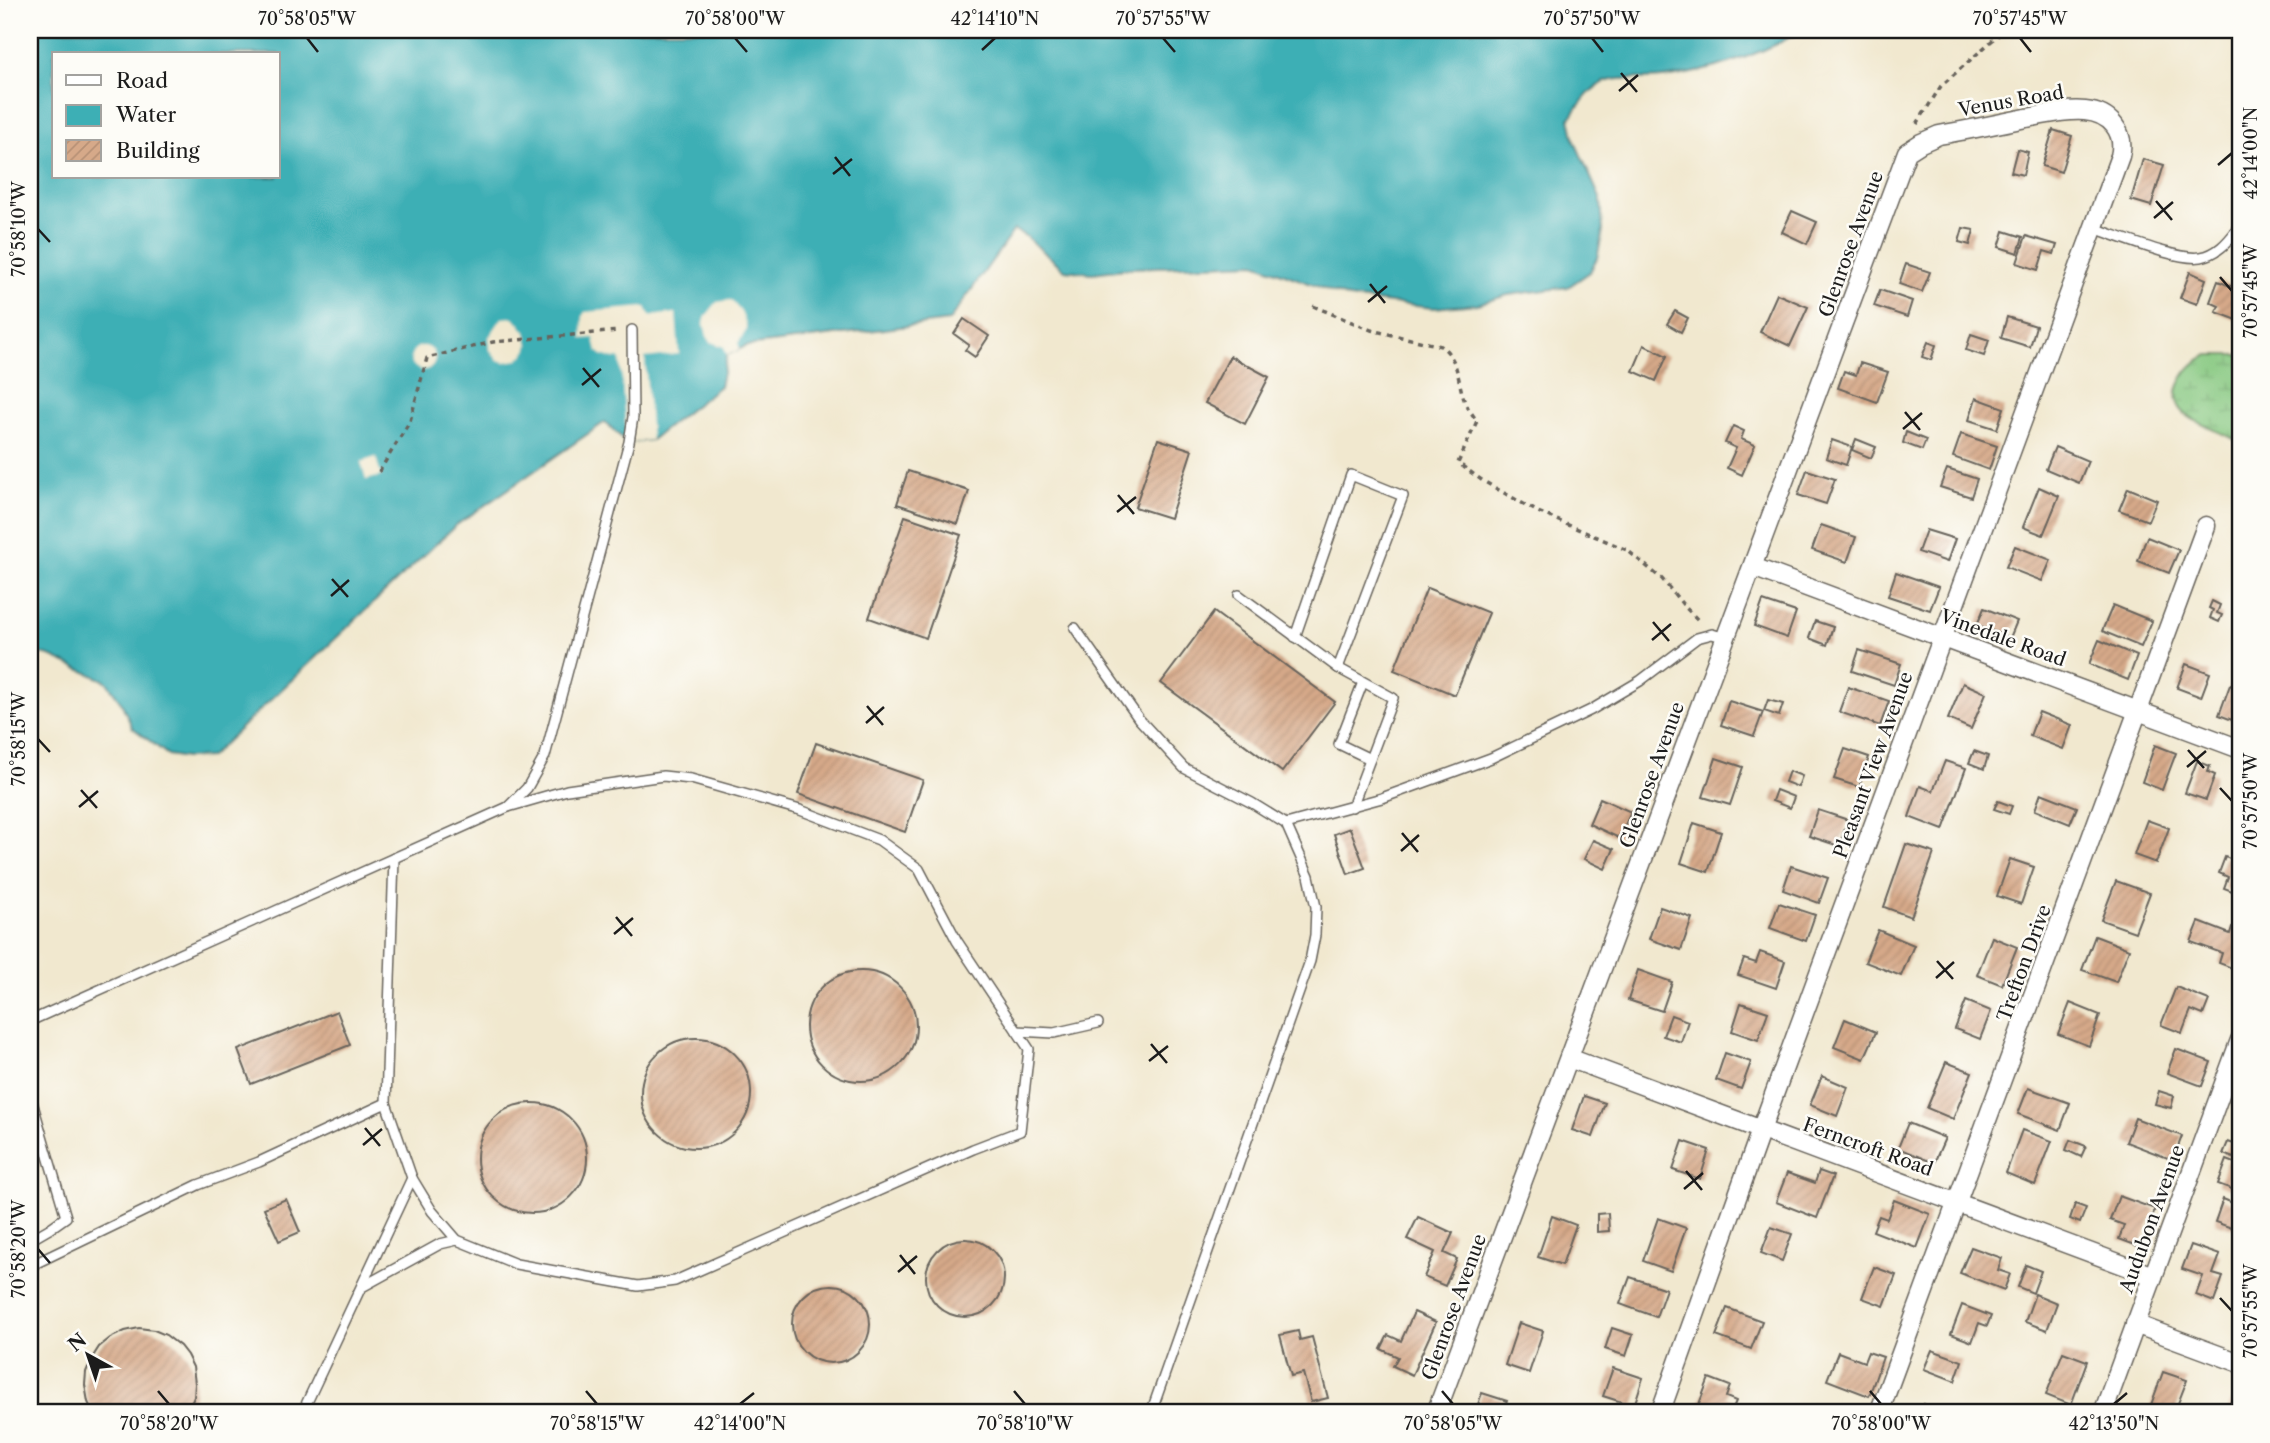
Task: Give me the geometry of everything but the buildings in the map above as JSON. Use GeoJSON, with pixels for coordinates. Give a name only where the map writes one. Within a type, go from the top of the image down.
{"type":"FeatureCollection","features":[{"type":"Feature","properties":{"kind":"street","name":"Venus Road"},"geometry":{"type":"LineString","coordinates":[[1907,152],[1939,135],[2063,112],[2093,112],[2108,120],[2120,132]]}},
{"type":"Feature","properties":{"kind":"street","name":"Pleasant View Avenue"},"geometry":{"type":"LineString","coordinates":[[1660,1413],[1761,1130],[2122,148],[2120,132]]}},
{"type":"Feature","properties":{"kind":"street","name":"Glenrose Avenue"},"geometry":{"type":"LineString","coordinates":[[1436,1413],[1907,152]]}},
{"type":"Feature","properties":{"kind":"street","name":"Trefton Drive"},"geometry":{"type":"LineString","coordinates":[[1879,1413],[2206,526]]}},
{"type":"Feature","properties":{"kind":"street","name":"Vinedale Road"},"geometry":{"type":"LineString","coordinates":[[1753,566],[1821,590],[1942,639],[2240,748]]}},
{"type":"Feature","properties":{"kind":"street","name":"Audubon Avenue"},"geometry":{"type":"LineString","coordinates":[[2103,1413],[2240,1040]]}},
{"type":"Feature","properties":{"kind":"street","name":"Ferncroft Road"},"geometry":{"type":"LineString","coordinates":[[1569,1058],[2153,1276]]}},
{"type":"Feature","properties":{"kind":"street"},"geometry":{"type":"LineString","coordinates":[[2135,1324],[2240,1363]]}},
{"type":"Feature","properties":{"kind":"lane"},"geometry":{"type":"LineString","coordinates":[[2093,228],[2173,253],[2199,257],[2220,249],[2236,231]]}},
{"type":"Feature","properties":{"kind":"lane"},"geometry":{"type":"LineString","coordinates":[[508,807],[527,788],[545,756],[629,442],[633,417],[632,330]]}},
{"type":"Feature","properties":{"kind":"lane"},"geometry":{"type":"LineString","coordinates":[[1295,637],[1351,475],[1403,496],[1338,668]]}},
{"type":"Feature","properties":{"kind":"lane"},"geometry":{"type":"LineString","coordinates":[[1240,595],[1338,668],[1393,698],[1352,807]]}},
{"type":"Feature","properties":{"kind":"lane"},"geometry":{"type":"LineString","coordinates":[[1074,628],[1139,719],[1184,768],[1286,824],[1309,876],[1316,907],[1310,961],[1151,1413]]}},
{"type":"Feature","properties":{"kind":"lane"},"geometry":{"type":"LineString","coordinates":[[1286,824],[1352,807],[1455,773],[1575,719],[1624,691],[1697,638],[1708,634],[1726,638]]}},
{"type":"Feature","properties":{"kind":"lane"},"geometry":{"type":"LineString","coordinates":[[1363,682],[1339,744],[1370,759]]}},
{"type":"Feature","properties":{"kind":"lane"},"geometry":{"type":"LineString","coordinates":[[30,1021],[394,858],[508,807],[567,790],[663,776],[691,779],[852,828],[878,840],[919,869],[957,941],[1029,1049],[1020,1131],[973,1149],[675,1280],[638,1286],[516,1264],[457,1240],[432,1211],[412,1178],[386,1104],[394,858]]}},
{"type":"Feature","properties":{"kind":"lane"},"geometry":{"type":"LineString","coordinates":[[1017,1031],[1054,1033],[1098,1023]]}},
{"type":"Feature","properties":{"kind":"lane"},"geometry":{"type":"LineString","coordinates":[[30,1095],[66,1217],[30,1240]]}},
{"type":"Feature","properties":{"kind":"lane"},"geometry":{"type":"LineString","coordinates":[[30,1266],[198,1185],[259,1163],[386,1104]]}},
{"type":"Feature","properties":{"kind":"lane"},"geometry":{"type":"LineString","coordinates":[[302,1413],[412,1178]]}},
{"type":"Feature","properties":{"kind":"lane"},"geometry":{"type":"LineString","coordinates":[[360,1288],[440,1244],[457,1240]]}},
{"type":"Feature","properties":{"kind":"path"},"geometry":{"type":"LineString","coordinates":[[1907,152],[1911,134],[1941,86],[2004,30]]}},
{"type":"Feature","properties":{"kind":"path"},"geometry":{"type":"LineString","coordinates":[[1313,306],[1371,330],[1441,346],[1449,352],[1458,372],[1464,401],[1477,421],[1458,463],[1483,481],[1538,512],[1627,550],[1662,579],[1695,619],[1726,638]]}},
{"type":"Feature","properties":{"kind":"path"},"geometry":{"type":"LineString","coordinates":[[379,472],[410,421],[427,358],[493,342],[632,330]]}},
{"type":"Feature","properties":{"kind":"green space"},"geometry":{"type":"Polygon","coordinates":[[[2209,355],[2240,355],[2240,443],[2196,422],[2179,407],[2176,397],[2182,379],[2191,367],[2209,355]]]}},
{"type":"Feature","properties":{"kind":"water"},"geometry":{"type":"Polygon","coordinates":[[[30,30],[1804,30],[1753,55],[1717,67],[1662,78],[1609,81],[1589,94],[1570,118],[1575,142],[1601,200],[1603,231],[1597,258],[1590,272],[1568,287],[1508,295],[1477,304],[1433,308],[1349,298],[1255,263],[1132,268],[1092,273],[1065,270],[1024,235],[1014,230],[949,321],[746,346],[727,355],[720,386],[651,440],[627,443],[605,422],[455,526],[210,757],[186,758],[168,755],[132,727],[121,702],[106,681],[50,656],[30,652],[30,30]]]}},
{"type":"Feature","properties":{"kind":"pier"},"geometry":{"type":"Polygon","coordinates":[[[731,300],[741,312],[746,331],[738,343],[740,349],[727,355],[724,347],[711,342],[704,323],[717,302],[731,300]]]}},
{"type":"Feature","properties":{"kind":"pier"},"geometry":{"type":"Polygon","coordinates":[[[646,307],[650,316],[676,313],[679,354],[645,358],[651,440],[627,443],[620,358],[602,355],[597,351],[594,338],[582,339],[583,315],[585,312],[646,307]]]}},
{"type":"Feature","properties":{"kind":"pier"},"geometry":{"type":"Polygon","coordinates":[[[514,317],[526,332],[529,345],[518,360],[505,362],[498,360],[490,350],[489,337],[502,318],[514,317]]]}},
{"type":"Feature","properties":{"kind":"pier"},"geometry":{"type":"Polygon","coordinates":[[[423,346],[431,350],[435,358],[431,366],[423,370],[415,366],[411,358],[415,350],[423,346]]]}},
{"type":"Feature","properties":{"kind":"pier"},"geometry":{"type":"Polygon","coordinates":[[[376,457],[381,476],[366,480],[361,462],[376,457]]]}}]}
